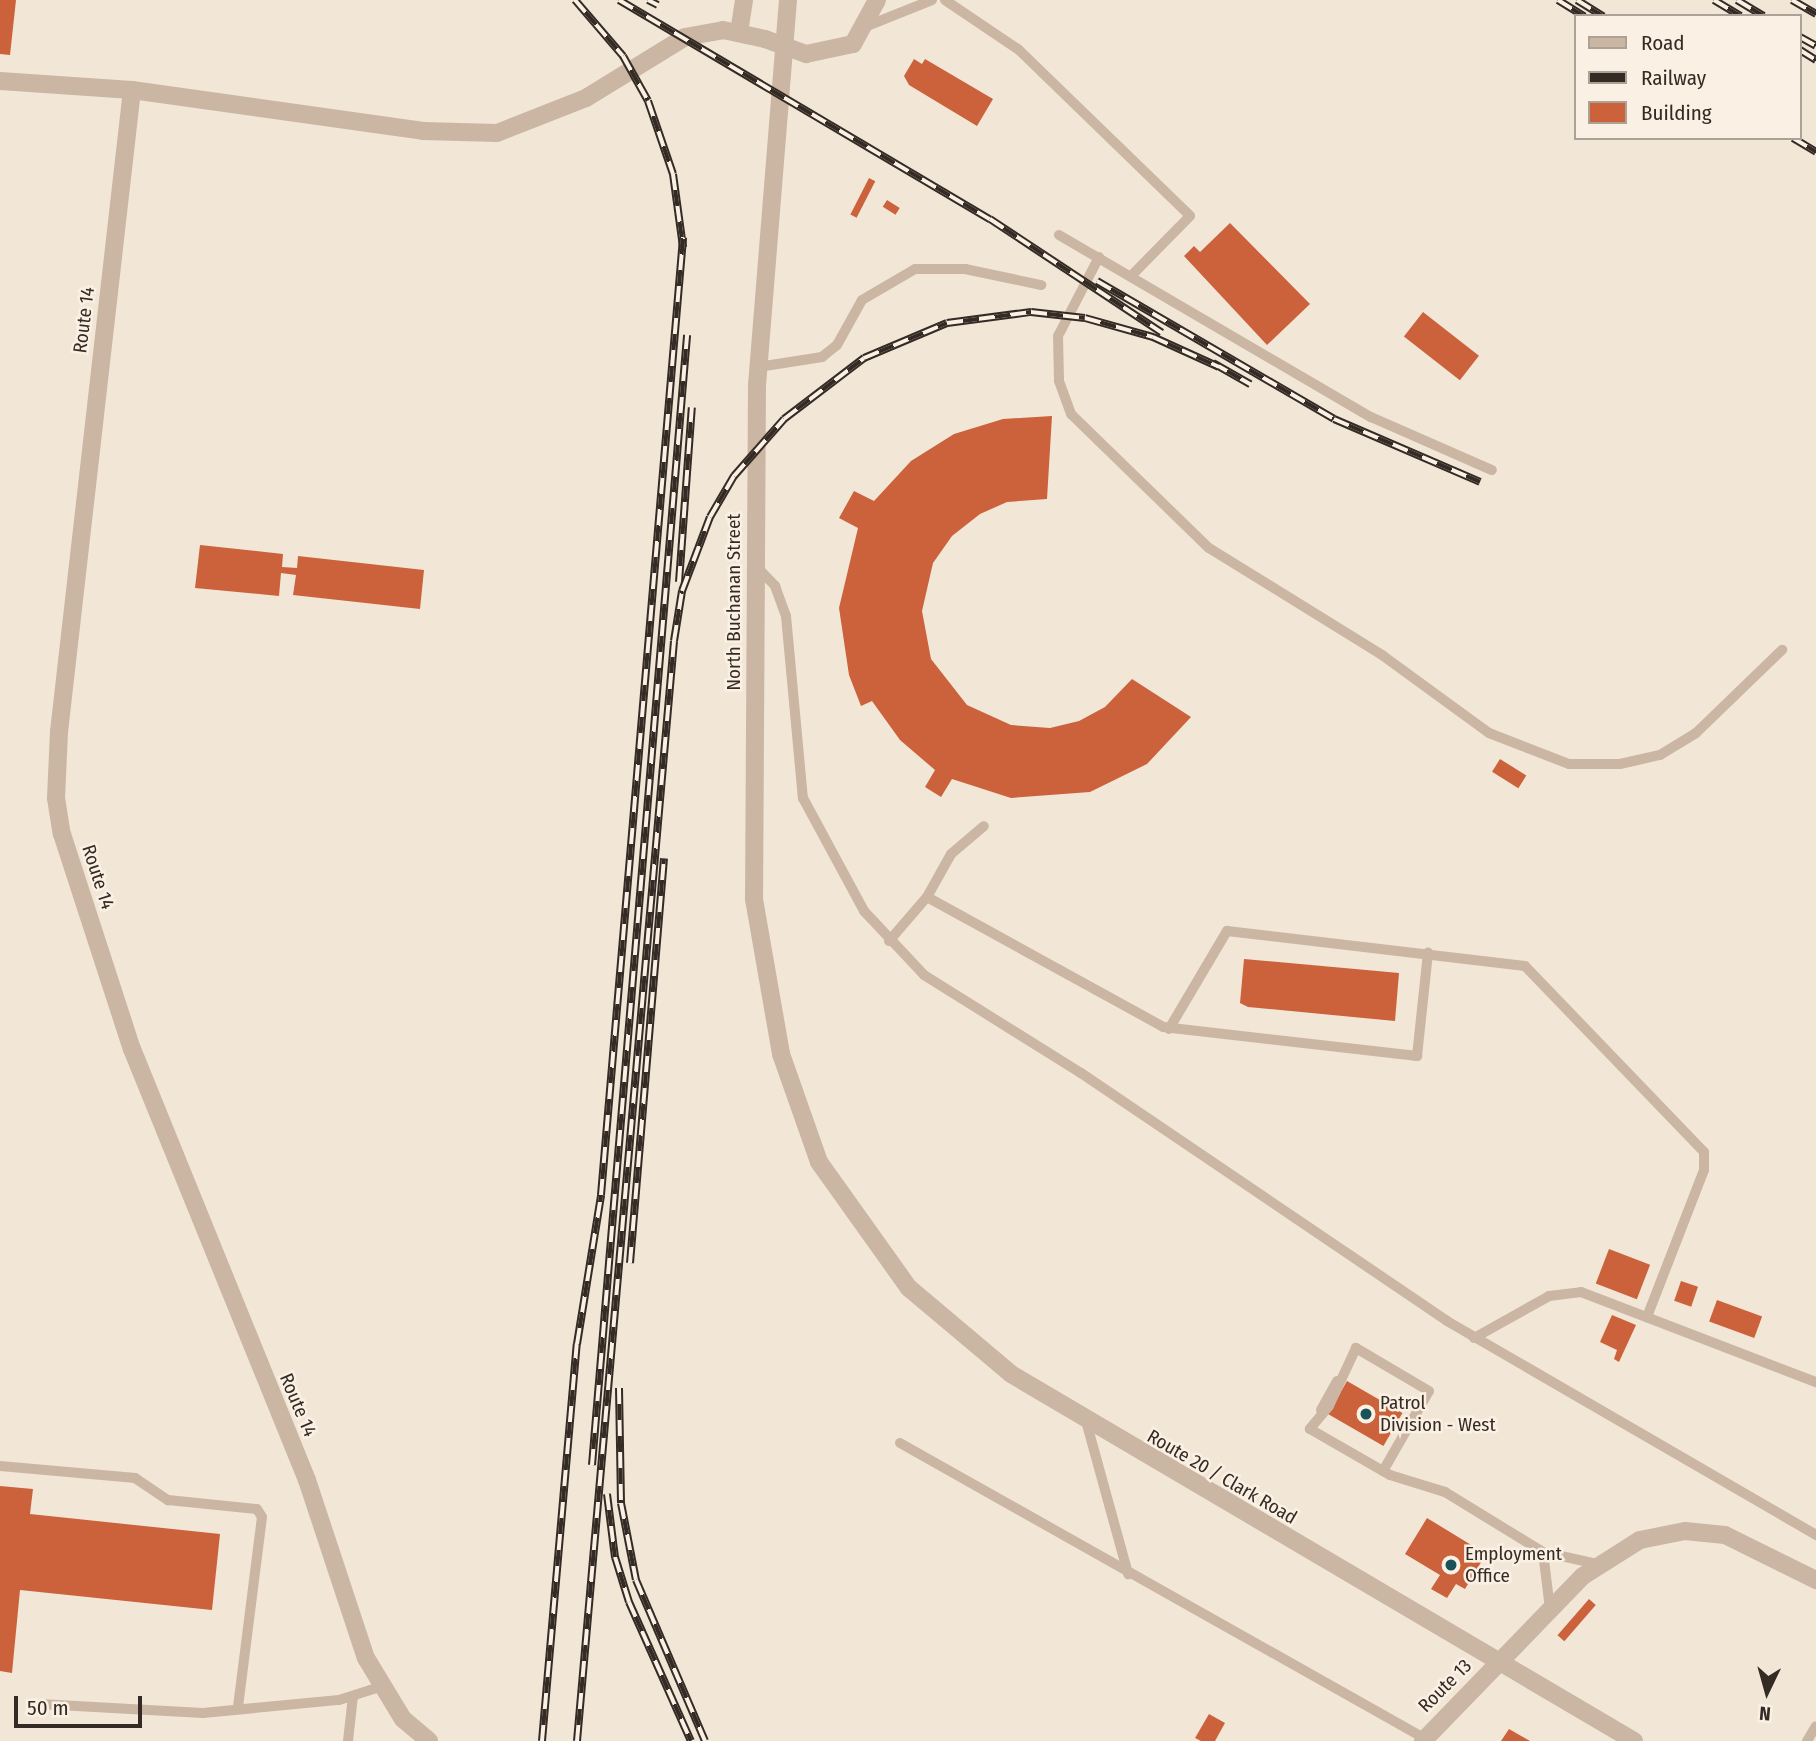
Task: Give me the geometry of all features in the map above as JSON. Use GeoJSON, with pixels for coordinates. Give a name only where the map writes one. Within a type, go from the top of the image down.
{"type":"FeatureCollection","features":[{"type":"Feature","properties":{"kind":"street"},"geometry":{"type":"LineString","coordinates":[[739,32],[744,0]]}},
{"type":"Feature","properties":{"kind":"street","name":"North Buchanan Street"},"geometry":{"type":"LineString","coordinates":[[788,0],[758,367],[755,921],[792,1095],[836,1191]]}},
{"type":"Feature","properties":{"kind":"street"},"geometry":{"type":"LineString","coordinates":[[0,81],[132,90],[423,131],[497,133],[586,98],[685,37],[739,32],[765,38],[806,54],[838,51],[867,26],[877,0]]}},
{"type":"Feature","properties":{"kind":"street","name":"Route 14"},"geometry":{"type":"LineString","coordinates":[[132,90],[67,650],[58,813],[132,1049],[307,1480],[366,1658],[403,1719],[429,1741]]}},
{"type":"Feature","properties":{"kind":"street","name":"Route 20 / Clark Road"},"geometry":{"type":"LineString","coordinates":[[836,1191],[937,1315],[1011,1374],[1086,1422],[1634,1741]]}},
{"type":"Feature","properties":{"kind":"street","name":"Route 13"},"geometry":{"type":"LineString","coordinates":[[1423,1740],[1597,1564],[1640,1540],[1697,1531],[1753,1544],[1816,1580]]}},
{"type":"Feature","properties":{"kind":"lane"},"geometry":{"type":"LineString","coordinates":[[867,26],[932,0]]}},
{"type":"Feature","properties":{"kind":"lane"},"geometry":{"type":"LineString","coordinates":[[945,0],[1018,50],[1190,216],[1131,276]]}},
{"type":"Feature","properties":{"kind":"lane"},"geometry":{"type":"LineString","coordinates":[[1059,235],[1371,417],[1492,470]]}},
{"type":"Feature","properties":{"kind":"lane"},"geometry":{"type":"LineString","coordinates":[[1099,257],[1058,336],[1059,381],[1071,414],[1209,548],[1382,656],[1489,733],[1569,764],[1611,765],[1660,755],[1696,733],[1782,650]]}},
{"type":"Feature","properties":{"kind":"lane"},"geometry":{"type":"LineString","coordinates":[[758,367],[822,357],[836,345],[862,300],[915,269],[965,269],[1041,285]]}},
{"type":"Feature","properties":{"kind":"lane"},"geometry":{"type":"LineString","coordinates":[[756,566],[775,586],[786,616],[803,798],[836,867],[890,941],[939,986],[1081,1073],[1474,1338],[1816,1535]]}},
{"type":"Feature","properties":{"kind":"lane"},"geometry":{"type":"LineString","coordinates":[[890,941],[927,897],[951,854],[984,826]]}},
{"type":"Feature","properties":{"kind":"lane"},"geometry":{"type":"LineString","coordinates":[[927,897],[1169,1029],[1417,1055],[1428,953]]}},
{"type":"Feature","properties":{"kind":"lane"},"geometry":{"type":"LineString","coordinates":[[1169,1029],[1227,931],[1525,966],[1701,1146],[1704,1170],[1647,1317]]}},
{"type":"Feature","properties":{"kind":"lane"},"geometry":{"type":"LineString","coordinates":[[1474,1338],[1567,1291],[1647,1317],[1816,1382]]}},
{"type":"Feature","properties":{"kind":"lane"},"geometry":{"type":"LineString","coordinates":[[1383,1471],[1429,1391],[1356,1348],[1337,1381],[1329,1406],[1321,1410],[1310,1429],[1383,1471],[1446,1492],[1543,1552],[1597,1564]]}},
{"type":"Feature","properties":{"kind":"lane"},"geometry":{"type":"LineString","coordinates":[[1086,1422],[1128,1574]]}},
{"type":"Feature","properties":{"kind":"lane"},"geometry":{"type":"LineString","coordinates":[[900,1443],[1423,1740]]}},
{"type":"Feature","properties":{"kind":"lane"},"geometry":{"type":"LineString","coordinates":[[0,1466],[135,1478],[168,1500],[257,1509],[262,1517],[237,1709]]}},
{"type":"Feature","properties":{"kind":"lane"},"geometry":{"type":"LineString","coordinates":[[1543,1552],[1550,1609]]}},
{"type":"Feature","properties":{"kind":"lane"},"geometry":{"type":"LineString","coordinates":[[40,1704],[170,1714],[353,1696],[383,1686]]}},
{"type":"Feature","properties":{"kind":"lane"},"geometry":{"type":"LineString","coordinates":[[348,1741],[353,1696]]}},
{"type":"Feature","properties":{"kind":"lane"},"geometry":{"type":"LineString","coordinates":[[1807,1741],[1816,1726]]}},
{"type":"Feature","properties":{"kind":"building"},"geometry":{"type":"Polygon","coordinates":[[[0,0],[16,0],[10,55],[0,54],[0,0]]]}},
{"type":"Feature","properties":{"kind":"building"},"geometry":{"type":"Polygon","coordinates":[[[914,59],[922,64],[925,59],[993,99],[977,126],[909,85],[904,76],[914,59]]]}},
{"type":"Feature","properties":{"kind":"building"},"geometry":{"type":"Polygon","coordinates":[[[869,178],[875,181],[857,218],[850,215],[869,178]]]}},
{"type":"Feature","properties":{"kind":"building"},"geometry":{"type":"Polygon","coordinates":[[[887,200],[900,208],[895,215],[883,207],[887,200]]]}},
{"type":"Feature","properties":{"kind":"building"},"geometry":{"type":"Polygon","coordinates":[[[1230,223],[1310,304],[1267,345],[1184,256],[1194,246],[1200,252],[1230,223]]]}},
{"type":"Feature","properties":{"kind":"building"},"geometry":{"type":"Polygon","coordinates":[[[1423,312],[1479,356],[1460,380],[1404,336],[1423,312]]]}},
{"type":"Feature","properties":{"kind":"building"},"geometry":{"type":"Polygon","coordinates":[[[1052,416],[1047,499],[1007,502],[980,514],[952,536],[933,563],[922,611],[931,659],[967,705],[1011,725],[1050,728],[1079,721],[1105,707],[1132,679],[1191,717],[1147,764],[1090,792],[1011,798],[952,779],[941,797],[925,787],[935,770],[900,740],[872,701],[861,706],[849,675],[839,608],[858,528],[839,518],[854,491],[874,501],[911,461],[954,434],[1003,419],[1052,416]]]}},
{"type":"Feature","properties":{"kind":"building"},"geometry":{"type":"Polygon","coordinates":[[[200,545],[283,554],[282,567],[297,568],[298,556],[424,570],[420,609],[293,595],[296,575],[281,573],[279,596],[195,588],[200,545]]]}},
{"type":"Feature","properties":{"kind":"building"},"geometry":{"type":"Polygon","coordinates":[[[1500,759],[1526,775],[1518,788],[1492,772],[1500,759]]]}},
{"type":"Feature","properties":{"kind":"building"},"geometry":{"type":"Polygon","coordinates":[[[1244,959],[1399,973],[1395,1021],[1248,1007],[1240,1003],[1244,959]]]}},
{"type":"Feature","properties":{"kind":"building"},"geometry":{"type":"Polygon","coordinates":[[[1609,1249],[1650,1265],[1637,1299],[1596,1284],[1609,1249]]]}},
{"type":"Feature","properties":{"kind":"building"},"geometry":{"type":"Polygon","coordinates":[[[1681,1281],[1698,1287],[1691,1307],[1674,1301],[1681,1281]]]}},
{"type":"Feature","properties":{"kind":"building"},"geometry":{"type":"Polygon","coordinates":[[[1717,1300],[1762,1316],[1754,1338],[1709,1322],[1717,1300]]]}},
{"type":"Feature","properties":{"kind":"building"},"geometry":{"type":"Polygon","coordinates":[[[1612,1315],[1636,1325],[1619,1362],[1614,1359],[1617,1350],[1600,1342],[1612,1315]]]}},
{"type":"Feature","properties":{"kind":"building","name":"Patrol Division - West"},"geometry":{"type":"Polygon","coordinates":[[[1347,1381],[1402,1413],[1383,1446],[1328,1414],[1347,1381]]]}},
{"type":"Feature","properties":{"kind":"building"},"geometry":{"type":"Polygon","coordinates":[[[0,1486],[33,1489],[30,1514],[220,1534],[212,1610],[20,1590],[12,1673],[0,1671],[0,1486]]]}},
{"type":"Feature","properties":{"kind":"building","name":"Employment Office"},"geometry":{"type":"Polygon","coordinates":[[[1427,1518],[1486,1554],[1465,1589],[1456,1584],[1447,1598],[1431,1589],[1440,1575],[1405,1554],[1427,1518]]]}},
{"type":"Feature","properties":{"kind":"building"},"geometry":{"type":"Polygon","coordinates":[[[1589,1599],[1596,1605],[1564,1641],[1558,1635],[1589,1599]]]}},
{"type":"Feature","properties":{"kind":"building"},"geometry":{"type":"Polygon","coordinates":[[[1209,1714],[1225,1723],[1215,1741],[1201,1741],[1195,1738],[1209,1714]]]}},
{"type":"Feature","properties":{"kind":"building"},"geometry":{"type":"Polygon","coordinates":[[[1509,1729],[1530,1741],[1501,1741],[1509,1729]]]}},
{"type":"Feature","properties":{"kind":"railway"},"geometry":{"type":"LineString","coordinates":[[575,0],[623,56],[648,101],[673,174],[683,247]]}},
{"type":"Feature","properties":{"kind":"railway"},"geometry":{"type":"LineString","coordinates":[[619,0],[990,219],[1162,333]]}},
{"type":"Feature","properties":{"kind":"railway"},"geometry":{"type":"LineString","coordinates":[[648,0],[658,5]]}},
{"type":"Feature","properties":{"kind":"railway"},"geometry":{"type":"LineString","coordinates":[[1558,0],[1581,14]]}},
{"type":"Feature","properties":{"kind":"railway"},"geometry":{"type":"LineString","coordinates":[[1577,0],[1600,14]]}},
{"type":"Feature","properties":{"kind":"railway"},"geometry":{"type":"LineString","coordinates":[[1714,0],[1738,14]]}},
{"type":"Feature","properties":{"kind":"railway"},"geometry":{"type":"LineString","coordinates":[[1737,0],[1761,14]]}},
{"type":"Feature","properties":{"kind":"railway"},"geometry":{"type":"LineString","coordinates":[[1792,0],[1816,14]]}},
{"type":"Feature","properties":{"kind":"railway"},"geometry":{"type":"LineString","coordinates":[[1802,38],[1816,46]]}},
{"type":"Feature","properties":{"kind":"railway"},"geometry":{"type":"LineString","coordinates":[[1802,51],[1816,60]]}},
{"type":"Feature","properties":{"kind":"railway"},"geometry":{"type":"LineString","coordinates":[[1796,140],[1816,152]]}},
{"type":"Feature","properties":{"kind":"railway"},"geometry":{"type":"LineString","coordinates":[[542,1741],[577,1344],[601,1195],[683,238]]}},
{"type":"Feature","properties":{"kind":"railway"},"geometry":{"type":"LineString","coordinates":[[1097,281],[1334,419],[1480,482]]}},
{"type":"Feature","properties":{"kind":"railway"},"geometry":{"type":"LineString","coordinates":[[577,1741],[674,641],[682,591],[710,517],[734,476],[784,419],[864,358],[947,323],[1031,312],[1085,318],[1153,337],[1219,367]]}},
{"type":"Feature","properties":{"kind":"railway"},"geometry":{"type":"LineString","coordinates":[[592,1465],[687,335]]}},
{"type":"Feature","properties":{"kind":"railway"},"geometry":{"type":"LineString","coordinates":[[1213,363],[1250,384]]}},
{"type":"Feature","properties":{"kind":"railway"},"geometry":{"type":"LineString","coordinates":[[679,582],[692,407]]}},
{"type":"Feature","properties":{"kind":"railway"},"geometry":{"type":"LineString","coordinates":[[630,1263],[664,858]]}},
{"type":"Feature","properties":{"kind":"railway"},"geometry":{"type":"LineString","coordinates":[[619,1388],[621,1503],[636,1580],[705,1741]]}},
{"type":"Feature","properties":{"kind":"railway"},"geometry":{"type":"LineString","coordinates":[[607,1494],[615,1557],[629,1602],[691,1741]]}},
{"type":"Feature","properties":{"kind":"place","name":"Patrol Division - West"},"geometry":{"type":"Point","coordinates":[1366,1414]}},
{"type":"Feature","properties":{"kind":"place","name":"Employment Office"},"geometry":{"type":"Point","coordinates":[1451,1565]}}]}
